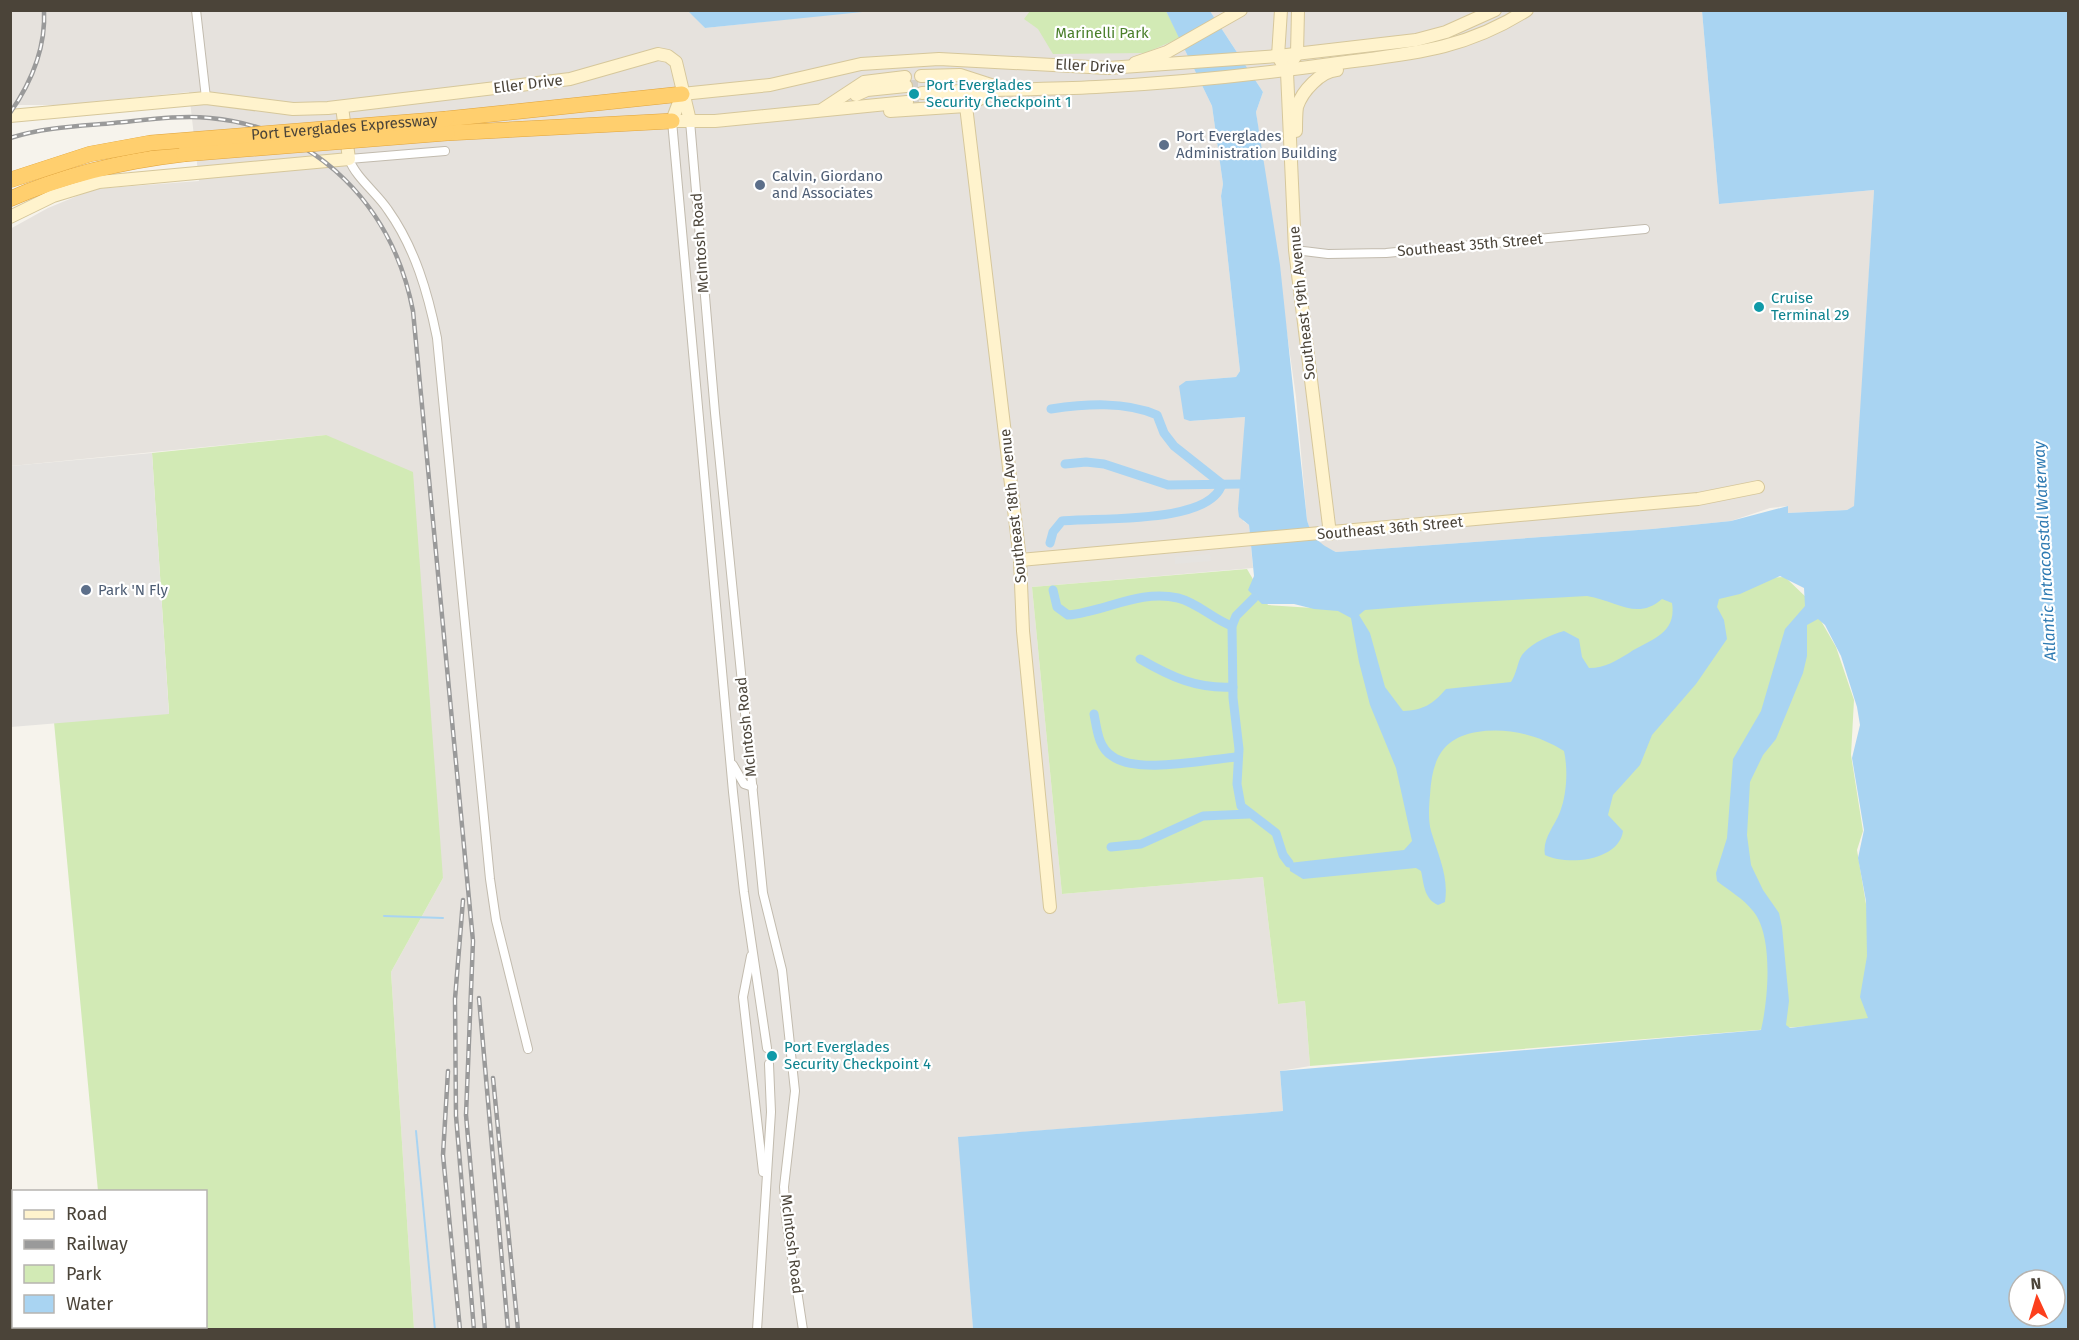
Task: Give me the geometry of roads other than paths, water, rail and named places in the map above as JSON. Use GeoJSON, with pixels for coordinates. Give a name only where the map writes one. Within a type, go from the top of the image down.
{"type":"FeatureCollection","features":[{"type":"Feature","properties":{"kind":"highway","name":"Port Everglades Expressway"},"geometry":{"type":"LineString","coordinates":[[10,199],[81,173],[160,157],[447,126],[682,94]]}},
{"type":"Feature","properties":{"kind":"highway","name":"Port Everglades Expressway"},"geometry":{"type":"LineString","coordinates":[[10,180],[90,154],[150,142],[447,126],[672,121]]}},
{"type":"Feature","properties":{"kind":"street"},"geometry":{"type":"LineString","coordinates":[[196,10],[206,98]]}},
{"type":"Feature","properties":{"kind":"street"},"geometry":{"type":"LineString","coordinates":[[1094,87],[1108,68],[1151,58],[1179,46],[1241,10]]}},
{"type":"Feature","properties":{"kind":"street"},"geometry":{"type":"LineString","coordinates":[[1278,56],[1281,10]]}},
{"type":"Feature","properties":{"kind":"street"},"geometry":{"type":"LineString","coordinates":[[1287,72],[1297,54],[1298,10]]}},
{"type":"Feature","properties":{"kind":"street","name":"Eller Drive"},"geometry":{"type":"LineString","coordinates":[[682,94],[770,85],[861,64],[959,59],[1108,68],[1179,65],[1278,56],[1416,40],[1446,32],[1495,10]]}},
{"type":"Feature","properties":{"kind":"street","name":"Eller Drive"},"geometry":{"type":"LineString","coordinates":[[1001,88],[960,75],[922,89],[1094,87],[1287,72],[1426,52],[1469,39],[1498,27],[1527,10]]}},
{"type":"Feature","properties":{"kind":"street","name":"Eller Drive"},"geometry":{"type":"LineString","coordinates":[[10,116],[206,98],[293,108],[342,107],[570,78],[658,54],[668,56],[676,62],[690,121]]}},
{"type":"Feature","properties":{"kind":"street","name":"Southeast 19th Avenue"},"geometry":{"type":"LineString","coordinates":[[1278,56],[1287,72],[1295,250],[1324,534]]}},
{"type":"Feature","properties":{"kind":"street"},"geometry":{"type":"LineString","coordinates":[[959,59],[960,75]]}},
{"type":"Feature","properties":{"kind":"street"},"geometry":{"type":"LineString","coordinates":[[1294,232],[1301,220],[1296,147],[1296,117],[1300,100],[1328,70],[1357,68],[1383,59]]}},
{"type":"Feature","properties":{"kind":"street","name":"Eller Drive"},"geometry":{"type":"LineString","coordinates":[[864,82],[906,90],[870,99],[820,112],[864,82]]}},
{"type":"Feature","properties":{"kind":"street","name":"Eller Drive"},"geometry":{"type":"LineString","coordinates":[[672,121],[966,106],[1001,88]]}},
{"type":"Feature","properties":{"kind":"street"},"geometry":{"type":"LineString","coordinates":[[672,121],[682,94]]}},
{"type":"Feature","properties":{"kind":"street","name":"Southeast 18th Avenue"},"geometry":{"type":"LineString","coordinates":[[966,106],[1020,560],[1023,631],[1050,907]]}},
{"type":"Feature","properties":{"kind":"street"},"geometry":{"type":"LineString","coordinates":[[342,107],[349,159],[355,170],[387,208],[409,245],[425,290],[437,338],[490,879],[498,930],[528,1049]]}},
{"type":"Feature","properties":{"kind":"street","name":"McIntosh Road"},"geometry":{"type":"LineString","coordinates":[[672,121],[730,760],[752,949],[767,1048]]}},
{"type":"Feature","properties":{"kind":"street","name":"McIntosh Road"},"geometry":{"type":"LineString","coordinates":[[690,121],[699,243],[763,893],[782,970],[795,1091],[784,1187],[786,1218],[803,1329]]}},
{"type":"Feature","properties":{"kind":"street"},"geometry":{"type":"LineString","coordinates":[[10,217],[53,196],[99,182],[445,151]]}},
{"type":"Feature","properties":{"kind":"street","name":"Southeast 35th Street"},"geometry":{"type":"LineString","coordinates":[[1295,250],[1328,254],[1386,253],[1645,229]]}},
{"type":"Feature","properties":{"kind":"street","name":"Southeast 36th Street"},"geometry":{"type":"LineString","coordinates":[[1020,560],[1698,499],[1758,487]]}},
{"type":"Feature","properties":{"kind":"street"},"geometry":{"type":"LineString","coordinates":[[730,760],[744,784],[753,787]]}},
{"type":"Feature","properties":{"kind":"street","name":"McIntosh Road"},"geometry":{"type":"LineString","coordinates":[[752,949],[743,997],[766,1191]]}},
{"type":"Feature","properties":{"kind":"street","name":"McIntosh Road"},"geometry":{"type":"LineString","coordinates":[[757,1329],[771,1112],[769,1064]]}},
{"type":"Feature","properties":{"kind":"water"},"geometry":{"type":"Polygon","coordinates":[[[688,11],[872,11],[705,28],[688,11]]]}},
{"type":"Feature","properties":{"kind":"water","name":"Atlantic Intracoastal Waterway"},"geometry":{"type":"Polygon","coordinates":[[[1166,11],[1210,11],[1263,92],[1256,112],[1280,265],[1307,520],[1317,540],[1336,552],[1731,521],[1788,506],[1788,513],[1847,510],[1854,506],[1874,190],[1719,204],[1702,11],[2068,11],[2068,1329],[973,1329],[958,1137],[1283,1111],[1280,1071],[1761,1030],[1764,1018],[1768,969],[1767,952],[1760,922],[1745,903],[1717,881],[1716,873],[1727,838],[1733,759],[1761,711],[1785,629],[1805,606],[1804,588],[1780,576],[1740,594],[1719,599],[1717,607],[1724,620],[1727,639],[1696,684],[1652,735],[1640,765],[1613,795],[1608,815],[1623,831],[1619,841],[1612,849],[1602,855],[1578,860],[1545,855],[1545,844],[1560,812],[1564,797],[1566,773],[1564,751],[1554,745],[1522,734],[1488,731],[1465,735],[1455,740],[1441,753],[1433,772],[1429,822],[1444,874],[1445,902],[1438,905],[1430,899],[1425,891],[1421,871],[1416,868],[1303,879],[1290,871],[1289,863],[1404,850],[1412,841],[1396,768],[1370,705],[1351,618],[1338,611],[1294,604],[1262,604],[1248,590],[1254,576],[1249,525],[1239,517],[1238,509],[1245,417],[1190,421],[1184,419],[1179,386],[1186,381],[1236,377],[1240,371],[1221,196],[1223,184],[1212,106],[1166,11]],[[1587,596],[1476,602],[1365,610],[1359,615],[1370,633],[1385,687],[1403,711],[1427,706],[1446,689],[1511,682],[1520,658],[1530,647],[1564,631],[1579,639],[1582,657],[1589,668],[1595,668],[1610,664],[1660,635],[1670,622],[1672,603],[1662,599],[1644,609],[1635,609],[1587,596]],[[1818,619],[1807,625],[1807,656],[1803,673],[1776,739],[1763,755],[1750,782],[1747,835],[1751,865],[1763,890],[1779,913],[1789,1001],[1786,1025],[1790,1028],[1868,1018],[1860,997],[1867,956],[1866,901],[1858,858],[1864,830],[1852,758],[1860,725],[1857,707],[1841,656],[1825,625],[1818,619]]]}},
{"type":"Feature","properties":{"kind":"waterway"},"geometry":{"type":"LineString","coordinates":[[1050,543],[1053,532],[1062,521],[1175,513],[1197,507],[1213,497],[1222,484],[1174,446],[1164,433],[1157,415],[1132,407],[1118,406],[1091,405],[1051,409]]}},
{"type":"Feature","properties":{"kind":"waterway"},"geometry":{"type":"LineString","coordinates":[[1065,464],[1086,462],[1104,464],[1168,485],[1242,484]]}},
{"type":"Feature","properties":{"kind":"waterway"},"geometry":{"type":"LineString","coordinates":[[1053,590],[1057,607],[1068,615],[1150,596],[1164,596],[1185,600],[1232,626]]}},
{"type":"Feature","properties":{"kind":"waterway"},"geometry":{"type":"LineString","coordinates":[[1254,598],[1236,616],[1232,626],[1233,698],[1239,749],[1237,784],[1241,806],[1276,833],[1283,855],[1289,863]]}},
{"type":"Feature","properties":{"kind":"waterway"},"geometry":{"type":"LineString","coordinates":[[1140,659],[1196,684],[1233,687]]}},
{"type":"Feature","properties":{"kind":"waterway"},"geometry":{"type":"LineString","coordinates":[[1094,714],[1104,748],[1123,762],[1155,765],[1238,757]]}},
{"type":"Feature","properties":{"kind":"waterway"},"geometry":{"type":"LineString","coordinates":[[1111,847],[1141,844],[1203,816],[1249,814]]}},
{"type":"Feature","properties":{"kind":"waterway"},"geometry":{"type":"LineString","coordinates":[[384,916],[443,918]]}},
{"type":"Feature","properties":{"kind":"waterway"},"geometry":{"type":"LineString","coordinates":[[416,1131],[435,1330]]}},
{"type":"Feature","properties":{"kind":"tunnel"},"geometry":{"type":"LineString","coordinates":[[906,86],[922,86]]}},
{"type":"Feature","properties":{"kind":"tunnel"},"geometry":{"type":"LineString","coordinates":[[907,102],[923,101]]}},
{"type":"Feature","properties":{"kind":"railway"},"geometry":{"type":"LineString","coordinates":[[10,113],[36,64],[42,38],[44,10]]}},
{"type":"Feature","properties":{"kind":"railway"},"geometry":{"type":"LineString","coordinates":[[10,138],[36,131],[174,117],[210,118],[249,125],[284,138],[316,156],[344,179],[368,207],[388,238],[403,273],[413,311],[473,941],[466,1115],[485,1330]]}},
{"type":"Feature","properties":{"kind":"railway"},"geometry":{"type":"LineString","coordinates":[[463,900],[455,999],[456,1116],[474,1330]]}},
{"type":"Feature","properties":{"kind":"railway"},"geometry":{"type":"LineString","coordinates":[[479,998],[508,1330]]}},
{"type":"Feature","properties":{"kind":"railway"},"geometry":{"type":"LineString","coordinates":[[448,1071],[443,1155],[460,1330]]}},
{"type":"Feature","properties":{"kind":"railway"},"geometry":{"type":"LineString","coordinates":[[493,1078],[518,1330]]}},
{"type":"Feature","properties":{"kind":"place","name":"Port Everglades Security Checkpoint 1"},"geometry":{"type":"Point","coordinates":[914,94]}},
{"type":"Feature","properties":{"kind":"place","name":"Port Everglades Administration Building"},"geometry":{"type":"Point","coordinates":[1164,145]}},
{"type":"Feature","properties":{"kind":"place","name":"Calvin, Giordano and Associates"},"geometry":{"type":"Point","coordinates":[760,185]}},
{"type":"Feature","properties":{"kind":"place","name":"Cruise Terminal 29"},"geometry":{"type":"Point","coordinates":[1759,307]}},
{"type":"Feature","properties":{"kind":"place","name":"Park 'N Fly"},"geometry":{"type":"Point","coordinates":[86,590]}},
{"type":"Feature","properties":{"kind":"place","name":"Port Everglades Security Checkpoint 4"},"geometry":{"type":"Point","coordinates":[772,1056]}},
{"type":"Feature","properties":{"kind":"park label","name":"Marinelli Park"},"geometry":{"type":"Point","coordinates":[1102,33]}}]}
